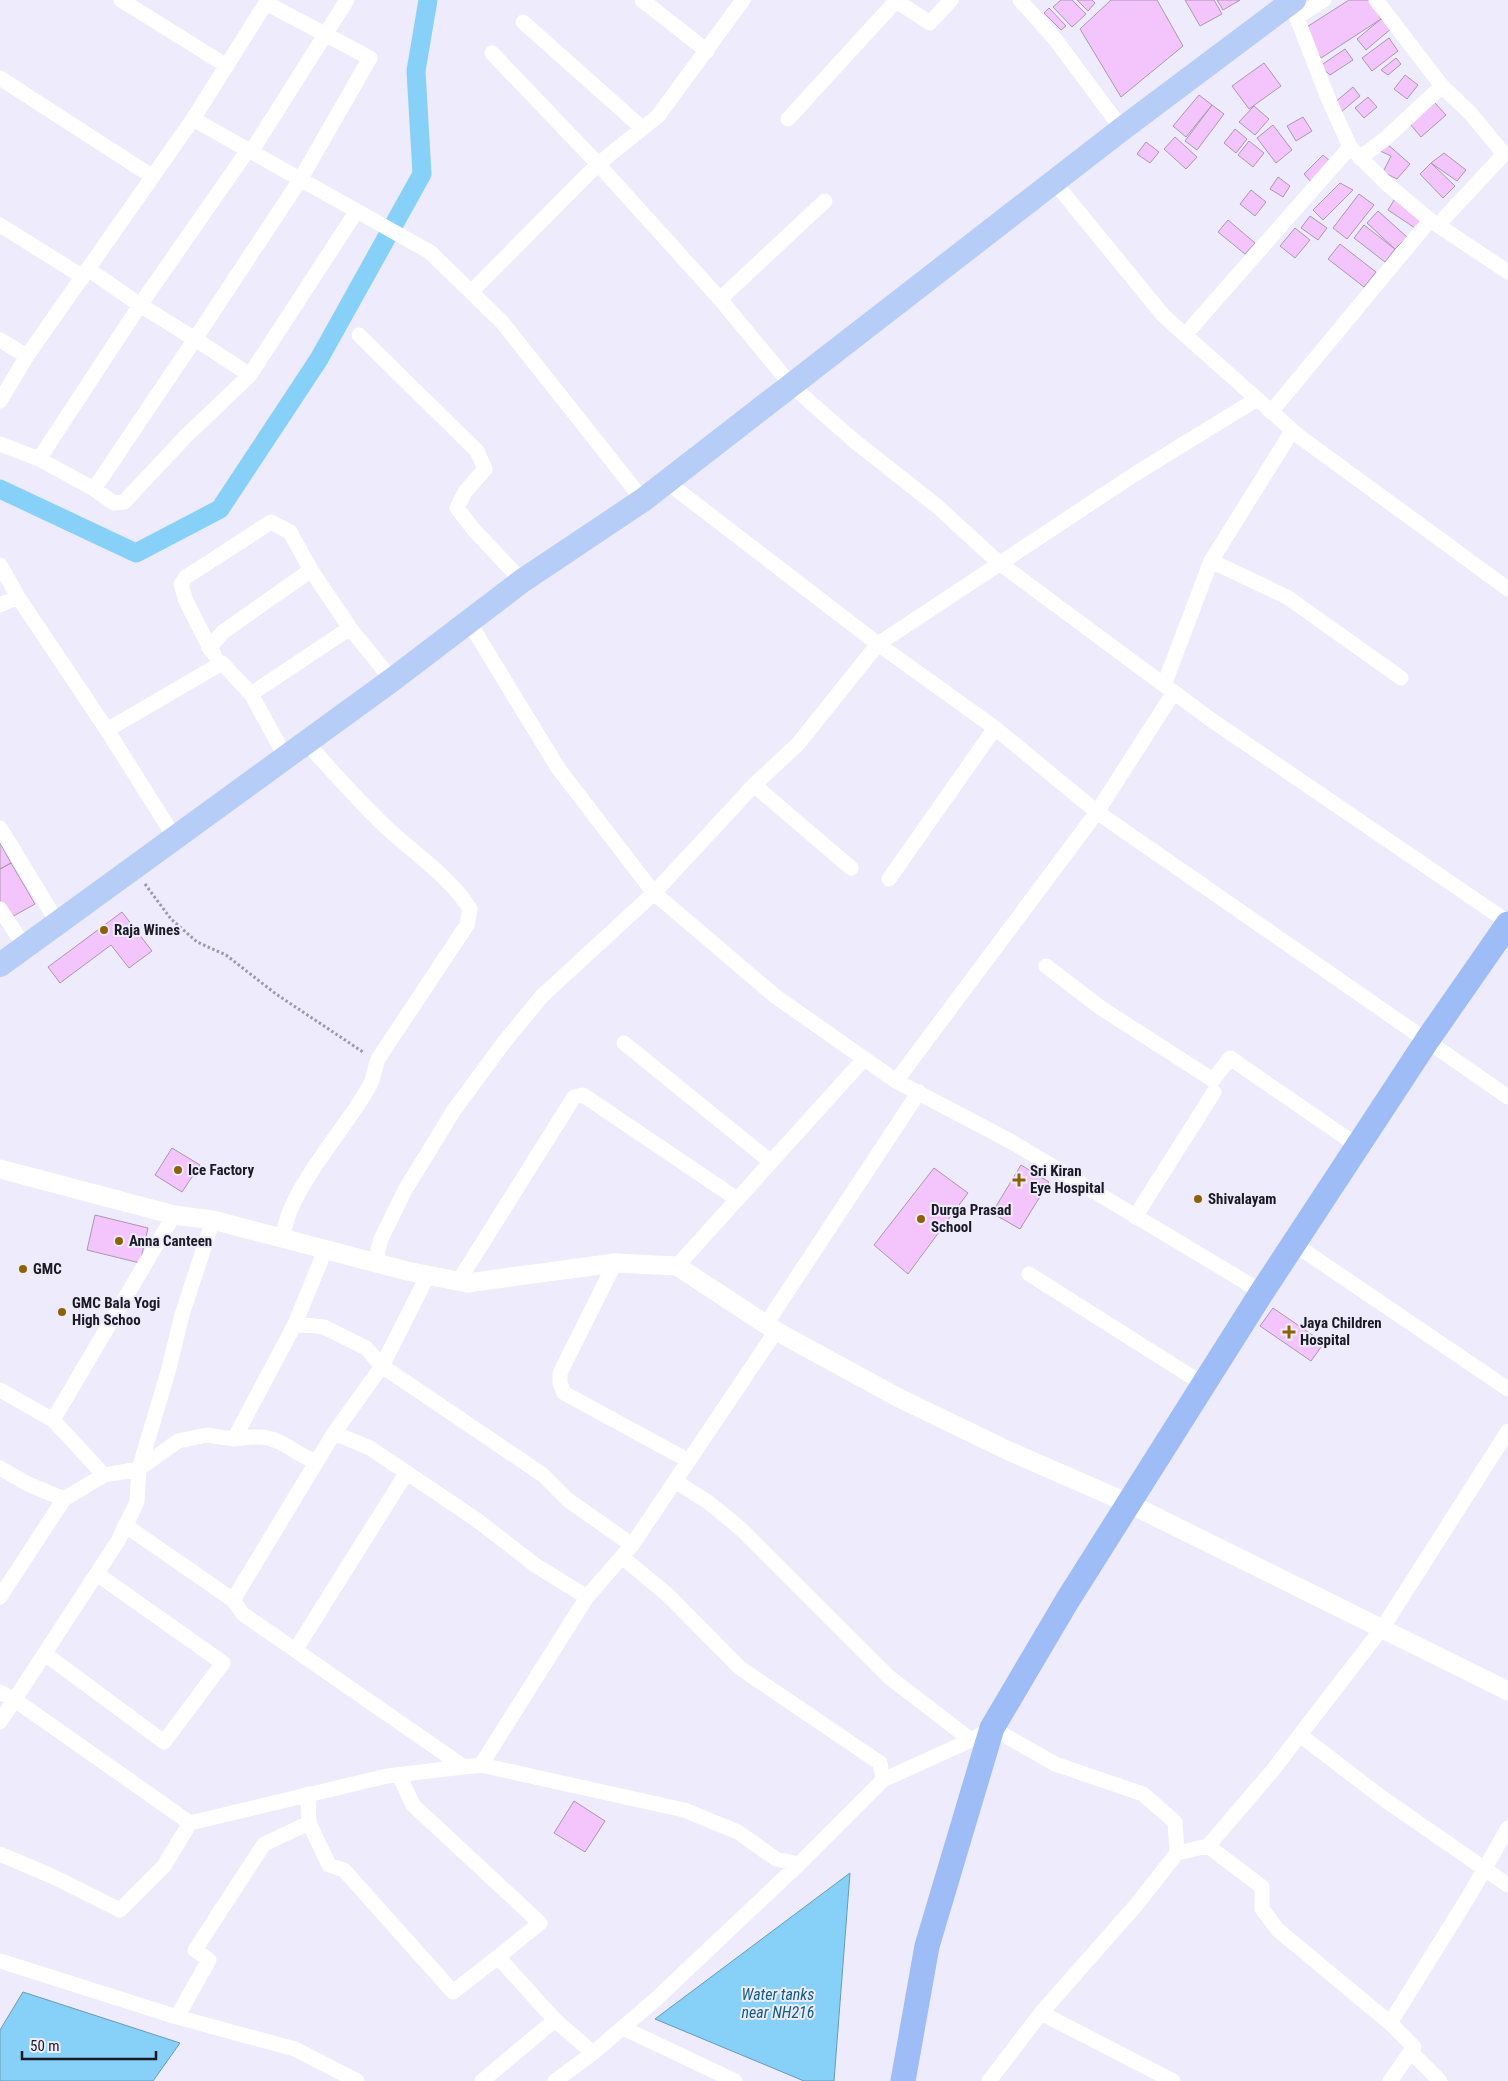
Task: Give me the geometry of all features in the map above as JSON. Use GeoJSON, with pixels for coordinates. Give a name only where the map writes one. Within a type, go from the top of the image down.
{"type":"FeatureCollection","features":[{"type":"Feature","properties":{"kind":"highway"},"geometry":{"type":"LineString","coordinates":[[902,2081],[927,1946],[982,1734],[1262,1292],[1428,1039],[1508,923]]}},
{"type":"Feature","properties":{"kind":"main road"},"geometry":{"type":"LineString","coordinates":[[0,965],[392,680],[522,581],[643,500],[1055,183],[1122,129],[1293,5]]}},
{"type":"Feature","properties":{"kind":"street"},"geometry":{"type":"LineString","coordinates":[[122,0],[226,66]]}},
{"type":"Feature","properties":{"kind":"street"},"geometry":{"type":"LineString","coordinates":[[39,459],[140,305],[249,151],[347,0]]}},
{"type":"Feature","properties":{"kind":"street"},"geometry":{"type":"LineString","coordinates":[[642,0],[707,50]]}},
{"type":"Feature","properties":{"kind":"street"},"geometry":{"type":"LineString","coordinates":[[788,119],[896,1],[930,23],[951,0]]}},
{"type":"Feature","properties":{"kind":"street"},"geometry":{"type":"LineString","coordinates":[[1020,0],[1055,39],[1122,129]]}},
{"type":"Feature","properties":{"kind":"street"},"geometry":{"type":"LineString","coordinates":[[1324,0],[1293,5],[1355,153],[1434,222],[1508,272]]}},
{"type":"Feature","properties":{"kind":"street"},"geometry":{"type":"LineString","coordinates":[[1271,412],[1434,222],[1506,155],[1471,114],[1442,86],[1376,0]]}},
{"type":"Feature","properties":{"kind":"street"},"geometry":{"type":"LineString","coordinates":[[471,292],[598,164],[641,127],[658,116],[707,50],[740,1]]}},
{"type":"Feature","properties":{"kind":"street"},"geometry":{"type":"LineString","coordinates":[[0,401],[27,356],[193,119],[267,2],[324,35],[370,58],[300,180],[94,488]]}},
{"type":"Feature","properties":{"kind":"street"},"geometry":{"type":"LineString","coordinates":[[523,22],[641,127]]}},
{"type":"Feature","properties":{"kind":"street"},"geometry":{"type":"LineString","coordinates":[[492,53],[598,164],[720,299],[792,386],[852,440],[938,508],[998,562],[1169,689],[1508,923]]}},
{"type":"Feature","properties":{"kind":"street"},"geometry":{"type":"LineString","coordinates":[[0,78],[153,177]]}},
{"type":"Feature","properties":{"kind":"street"},"geometry":{"type":"LineString","coordinates":[[1185,335],[1355,153],[1385,139],[1442,86]]}},
{"type":"Feature","properties":{"kind":"street"},"geometry":{"type":"LineString","coordinates":[[193,119],[430,252],[502,322],[643,500]]}},
{"type":"Feature","properties":{"kind":"street"},"geometry":{"type":"LineString","coordinates":[[1055,183],[1163,316],[1292,431],[1508,589]]}},
{"type":"Feature","properties":{"kind":"street"},"geometry":{"type":"LineString","coordinates":[[720,299],[825,201]]}},
{"type":"Feature","properties":{"kind":"street"},"geometry":{"type":"LineString","coordinates":[[0,444],[39,459],[94,488],[114,503],[124,502],[186,436],[250,375],[356,212]]}},
{"type":"Feature","properties":{"kind":"street"},"geometry":{"type":"LineString","coordinates":[[0,225],[140,305],[250,375]]}},
{"type":"Feature","properties":{"kind":"street"},"geometry":{"type":"LineString","coordinates":[[359,336],[477,451],[485,469],[465,492],[457,508],[474,530],[522,581]]}},
{"type":"Feature","properties":{"kind":"street"},"geometry":{"type":"LineString","coordinates":[[0,340],[27,356]]}},
{"type":"Feature","properties":{"kind":"street"},"geometry":{"type":"LineString","coordinates":[[375,1262],[381,1239],[405,1190],[454,1110],[505,1041],[542,996],[654,894],[754,785],[798,744],[878,644],[998,562],[1135,474],[1257,400]]}},
{"type":"Feature","properties":{"kind":"street"},"geometry":{"type":"LineString","coordinates":[[896,1081],[1096,812],[1169,689],[1211,562],[1292,431]]}},
{"type":"Feature","properties":{"kind":"street"},"geometry":{"type":"LineString","coordinates":[[667,482],[878,644],[995,728],[1096,812],[1428,1039],[1508,1097]]}},
{"type":"Feature","properties":{"kind":"street"},"geometry":{"type":"LineString","coordinates":[[286,756],[251,694],[210,648],[186,601],[181,584],[186,577],[271,522],[290,532],[311,570],[350,628],[392,680]]}},
{"type":"Feature","properties":{"kind":"street"},"geometry":{"type":"LineString","coordinates":[[1211,562],[1287,597],[1401,678]]}},
{"type":"Feature","properties":{"kind":"street"},"geometry":{"type":"LineString","coordinates":[[0,565],[18,597],[107,730],[175,838]]}},
{"type":"Feature","properties":{"kind":"street"},"geometry":{"type":"LineString","coordinates":[[210,648],[223,632],[311,570]]}},
{"type":"Feature","properties":{"kind":"street"},"geometry":{"type":"LineString","coordinates":[[0,606],[18,597]]}},
{"type":"Feature","properties":{"kind":"street"},"geometry":{"type":"LineString","coordinates":[[470,622],[558,768],[654,894],[774,996],[896,1081],[1010,1141],[1262,1292]]}},
{"type":"Feature","properties":{"kind":"street"},"geometry":{"type":"LineString","coordinates":[[251,694],[350,628]]}},
{"type":"Feature","properties":{"kind":"street"},"geometry":{"type":"LineString","coordinates":[[107,730],[222,662]]}},
{"type":"Feature","properties":{"kind":"street"},"geometry":{"type":"LineString","coordinates":[[889,879],[995,728]]}},
{"type":"Feature","properties":{"kind":"street"},"geometry":{"type":"LineString","coordinates":[[283,1239],[284,1228],[296,1198],[371,1083],[378,1059],[467,925],[470,909],[464,900],[435,870],[353,795],[306,742]]}},
{"type":"Feature","properties":{"kind":"street"},"geometry":{"type":"LineString","coordinates":[[754,785],[851,868]]}},
{"type":"Feature","properties":{"kind":"street"},"geometry":{"type":"LineString","coordinates":[[0,828],[58,923]]}},
{"type":"Feature","properties":{"kind":"street"},"geometry":{"type":"LineString","coordinates":[[0,909],[25,948]]}},
{"type":"Feature","properties":{"kind":"street"},"geometry":{"type":"LineString","coordinates":[[1046,966],[1101,1008],[1213,1080],[1230,1058],[1358,1146]]}},
{"type":"Feature","properties":{"kind":"street"},"geometry":{"type":"LineString","coordinates":[[624,1042],[771,1162]]}},
{"type":"Feature","properties":{"kind":"street"},"geometry":{"type":"LineString","coordinates":[[677,1266],[864,1059]]}},
{"type":"Feature","properties":{"kind":"street"},"geometry":{"type":"LineString","coordinates":[[481,1765],[587,1597],[632,1545],[689,1461],[919,1092]]}},
{"type":"Feature","properties":{"kind":"street"},"geometry":{"type":"LineString","coordinates":[[1135,1217],[1214,1092]]}},
{"type":"Feature","properties":{"kind":"street"},"geometry":{"type":"LineString","coordinates":[[458,1282],[574,1097],[583,1096],[737,1199]]}},
{"type":"Feature","properties":{"kind":"street"},"geometry":{"type":"LineString","coordinates":[[0,1169],[174,1214],[213,1220],[458,1282],[466,1283],[615,1262],[677,1266],[771,1328],[899,1398],[1011,1452],[1128,1503],[1248,1564],[1383,1627],[1508,1691]]}},
{"type":"Feature","properties":{"kind":"street"},"geometry":{"type":"LineString","coordinates":[[53,1420],[174,1214]]}},
{"type":"Feature","properties":{"kind":"street"},"geometry":{"type":"LineString","coordinates":[[0,1722],[97,1574],[137,1502],[139,1469],[182,1315],[213,1220]]}},
{"type":"Feature","properties":{"kind":"street"},"geometry":{"type":"LineString","coordinates":[[1294,1244],[1508,1389]]}},
{"type":"Feature","properties":{"kind":"street"},"geometry":{"type":"LineString","coordinates":[[234,1439],[295,1324],[326,1248]]}},
{"type":"Feature","properties":{"kind":"street"},"geometry":{"type":"LineString","coordinates":[[615,1262],[560,1373],[560,1383],[564,1393],[689,1461]]}},
{"type":"Feature","properties":{"kind":"street"},"geometry":{"type":"LineString","coordinates":[[233,1600],[334,1433],[382,1366],[428,1274]]}},
{"type":"Feature","properties":{"kind":"street"},"geometry":{"type":"LineString","coordinates":[[1028,1274],[1204,1384]]}},
{"type":"Feature","properties":{"kind":"street"},"geometry":{"type":"LineString","coordinates":[[295,1324],[324,1326],[366,1348],[382,1366],[543,1474],[568,1500],[632,1545]]}},
{"type":"Feature","properties":{"kind":"street"},"geometry":{"type":"LineString","coordinates":[[0,1390],[53,1420],[104,1475]]}},
{"type":"Feature","properties":{"kind":"street"},"geometry":{"type":"LineString","coordinates":[[989,2081],[1041,2013],[1137,1904],[1177,1853],[1208,1846],[1300,1735],[1383,1627],[1508,1430]]}},
{"type":"Feature","properties":{"kind":"street"},"geometry":{"type":"LineString","coordinates":[[334,1433],[370,1448],[476,1520],[535,1565],[587,1597]]}},
{"type":"Feature","properties":{"kind":"street"},"geometry":{"type":"LineString","coordinates":[[0,1597],[64,1500],[104,1475],[139,1469],[178,1441],[207,1435],[234,1439],[259,1436],[277,1441],[306,1459],[317,1461]]}},
{"type":"Feature","properties":{"kind":"street"},"geometry":{"type":"LineString","coordinates":[[0,1470],[64,1500]]}},
{"type":"Feature","properties":{"kind":"street"},"geometry":{"type":"LineString","coordinates":[[296,1649],[407,1472]]}},
{"type":"Feature","properties":{"kind":"street"},"geometry":{"type":"LineString","coordinates":[[675,1481],[708,1502],[740,1528],[889,1677],[982,1734],[1055,1764],[1143,1794],[1175,1822],[1177,1853]]}},
{"type":"Feature","properties":{"kind":"street"},"geometry":{"type":"LineString","coordinates":[[125,1526],[233,1600],[243,1614],[464,1767]]}},
{"type":"Feature","properties":{"kind":"street"},"geometry":{"type":"LineString","coordinates":[[622,1557],[669,1596],[740,1668],[880,1763],[882,1780]]}},
{"type":"Feature","properties":{"kind":"street"},"geometry":{"type":"LineString","coordinates":[[45,1654],[164,1742],[223,1663],[97,1574]]}},
{"type":"Feature","properties":{"kind":"street"},"geometry":{"type":"LineString","coordinates":[[0,1692],[15,1700],[190,1823]]}},
{"type":"Feature","properties":{"kind":"street"},"geometry":{"type":"LineString","coordinates":[[555,2081],[623,2028],[799,1864],[882,1780],[982,1734]]}},
{"type":"Feature","properties":{"kind":"street"},"geometry":{"type":"LineString","coordinates":[[1300,1735],[1381,1797],[1508,1885]]}},
{"type":"Feature","properties":{"kind":"street"},"geometry":{"type":"LineString","coordinates":[[0,1854],[56,1878],[120,1910],[164,1866],[190,1823],[308,1794],[400,1775],[481,1765],[684,1810],[738,1832],[776,1859],[799,1864]]}},
{"type":"Feature","properties":{"kind":"street"},"geometry":{"type":"LineString","coordinates":[[308,1794],[309,1823],[329,1865],[344,1870],[452,1992],[540,1923],[413,1805],[400,1775]]}},
{"type":"Feature","properties":{"kind":"street"},"geometry":{"type":"LineString","coordinates":[[176,2017],[209,1960],[195,1950],[264,1844],[309,1823]]}},
{"type":"Feature","properties":{"kind":"street"},"geometry":{"type":"LineString","coordinates":[[1390,2023],[1508,1828]]}},
{"type":"Feature","properties":{"kind":"street"},"geometry":{"type":"LineString","coordinates":[[1208,1846],[1262,1886],[1262,1909],[1278,1930],[1390,2023],[1414,2047],[1390,2081]]}},
{"type":"Feature","properties":{"kind":"street"},"geometry":{"type":"LineString","coordinates":[[498,1957],[555,2020],[593,2053]]}},
{"type":"Feature","properties":{"kind":"street"},"geometry":{"type":"LineString","coordinates":[[0,1961],[176,2017],[295,2049],[357,2081]]}},
{"type":"Feature","properties":{"kind":"street"},"geometry":{"type":"LineString","coordinates":[[1041,2013],[1173,2081]]}},
{"type":"Feature","properties":{"kind":"street"},"geometry":{"type":"LineString","coordinates":[[482,2081],[555,2020]]}},
{"type":"Feature","properties":{"kind":"street"},"geometry":{"type":"LineString","coordinates":[[623,2028],[735,2081]]}},
{"type":"Feature","properties":{"kind":"street"},"geometry":{"type":"LineString","coordinates":[[1410,2052],[1440,2081]]}},
{"type":"Feature","properties":{"kind":"path"},"geometry":{"type":"LineString","coordinates":[[133,867],[171,920],[197,942],[226,955],[276,994],[358,1050],[378,1059]]}},
{"type":"Feature","properties":{"kind":"water","name":"Water tanks near NH216"},"geometry":{"type":"Polygon","coordinates":[[[850,1873],[834,2081],[804,2081],[655,2019],[850,1873]]]}},
{"type":"Feature","properties":{"kind":"water"},"geometry":{"type":"Polygon","coordinates":[[[23,1992],[180,2043],[153,2081],[0,2081],[0,2030],[23,1992]]]}},
{"type":"Feature","properties":{"kind":"building"},"geometry":{"type":"Polygon","coordinates":[[[1061,0],[1072,0],[1086,14],[1072,27],[1053,7],[1061,0]]]}},
{"type":"Feature","properties":{"kind":"building"},"geometry":{"type":"Polygon","coordinates":[[[1077,0],[1092,0],[1095,3],[1088,11],[1077,0]]]}},
{"type":"Feature","properties":{"kind":"building"},"geometry":{"type":"Polygon","coordinates":[[[1111,0],[1157,0],[1183,46],[1121,97],[1080,29],[1111,0]]]}},
{"type":"Feature","properties":{"kind":"building"},"geometry":{"type":"Polygon","coordinates":[[[1185,0],[1214,0],[1222,14],[1200,26],[1185,0]]]}},
{"type":"Feature","properties":{"kind":"building"},"geometry":{"type":"Polygon","coordinates":[[[1217,0],[1240,0],[1223,10],[1217,0]]]}},
{"type":"Feature","properties":{"kind":"building"},"geometry":{"type":"Polygon","coordinates":[[[1349,0],[1369,0],[1381,19],[1321,58],[1302,30],[1349,0]]]}},
{"type":"Feature","properties":{"kind":"building"},"geometry":{"type":"Polygon","coordinates":[[[1049,8],[1066,26],[1061,30],[1044,13],[1049,8]]]}},
{"type":"Feature","properties":{"kind":"building"},"geometry":{"type":"Polygon","coordinates":[[[1381,19],[1392,28],[1366,50],[1357,39],[1381,19]]]}},
{"type":"Feature","properties":{"kind":"building"},"geometry":{"type":"Polygon","coordinates":[[[1389,38],[1398,51],[1372,71],[1362,58],[1389,38]]]}},
{"type":"Feature","properties":{"kind":"building"},"geometry":{"type":"Polygon","coordinates":[[[1345,49],[1353,60],[1330,75],[1320,66],[1345,49]]]}},
{"type":"Feature","properties":{"kind":"building"},"geometry":{"type":"Polygon","coordinates":[[[1396,58],[1401,64],[1388,75],[1381,70],[1396,58]]]}},
{"type":"Feature","properties":{"kind":"building"},"geometry":{"type":"Polygon","coordinates":[[[1264,63],[1281,86],[1249,109],[1232,86],[1264,63]]]}},
{"type":"Feature","properties":{"kind":"building"},"geometry":{"type":"Polygon","coordinates":[[[1405,75],[1418,85],[1407,99],[1394,89],[1405,75]]]}},
{"type":"Feature","properties":{"kind":"building"},"geometry":{"type":"Polygon","coordinates":[[[1353,87],[1360,96],[1340,113],[1333,104],[1353,87]]]}},
{"type":"Feature","properties":{"kind":"building"},"geometry":{"type":"Polygon","coordinates":[[[1199,95],[1212,105],[1186,137],[1173,126],[1199,95]]]}},
{"type":"Feature","properties":{"kind":"building"},"geometry":{"type":"Polygon","coordinates":[[[1368,97],[1377,107],[1364,118],[1355,108],[1368,97]]]}},
{"type":"Feature","properties":{"kind":"building"},"geometry":{"type":"Polygon","coordinates":[[[1434,102],[1446,115],[1421,137],[1410,124],[1434,102]]]}},
{"type":"Feature","properties":{"kind":"building"},"geometry":{"type":"Polygon","coordinates":[[[1212,105],[1224,114],[1197,150],[1185,141],[1212,105]]]}},
{"type":"Feature","properties":{"kind":"building"},"geometry":{"type":"Polygon","coordinates":[[[1254,106],[1269,119],[1255,135],[1239,122],[1254,106]]]}},
{"type":"Feature","properties":{"kind":"building"},"geometry":{"type":"Polygon","coordinates":[[[1303,117],[1312,131],[1296,141],[1287,126],[1303,117]]]}},
{"type":"Feature","properties":{"kind":"building"},"geometry":{"type":"Polygon","coordinates":[[[1273,125],[1292,150],[1276,163],[1257,138],[1273,125]]]}},
{"type":"Feature","properties":{"kind":"building"},"geometry":{"type":"Polygon","coordinates":[[[1235,129],[1247,139],[1236,153],[1224,143],[1235,129]]]}},
{"type":"Feature","properties":{"kind":"building"},"geometry":{"type":"Polygon","coordinates":[[[1175,137],[1197,157],[1186,169],[1164,149],[1175,137]]]}},
{"type":"Feature","properties":{"kind":"building"},"geometry":{"type":"Polygon","coordinates":[[[1249,141],[1264,153],[1253,167],[1238,155],[1249,141]]]}},
{"type":"Feature","properties":{"kind":"building"},"geometry":{"type":"Polygon","coordinates":[[[1146,142],[1159,152],[1150,163],[1137,154],[1146,142]]]}},
{"type":"Feature","properties":{"kind":"building"},"geometry":{"type":"Polygon","coordinates":[[[1386,143],[1410,164],[1397,179],[1383,172],[1391,156],[1378,150],[1386,143]]]}},
{"type":"Feature","properties":{"kind":"building"},"geometry":{"type":"Polygon","coordinates":[[[1444,153],[1466,170],[1457,181],[1431,163],[1444,153]]]}},
{"type":"Feature","properties":{"kind":"building"},"geometry":{"type":"Polygon","coordinates":[[[1323,155],[1333,164],[1313,184],[1304,174],[1323,155]]]}},
{"type":"Feature","properties":{"kind":"building"},"geometry":{"type":"Polygon","coordinates":[[[1431,163],[1455,186],[1443,198],[1420,174],[1431,163]]]}},
{"type":"Feature","properties":{"kind":"building"},"geometry":{"type":"Polygon","coordinates":[[[1278,177],[1290,186],[1283,197],[1270,189],[1278,177]]]}},
{"type":"Feature","properties":{"kind":"building"},"geometry":{"type":"Polygon","coordinates":[[[1340,183],[1353,190],[1323,220],[1313,210],[1340,183]]]}},
{"type":"Feature","properties":{"kind":"building"},"geometry":{"type":"Polygon","coordinates":[[[1251,190],[1266,202],[1255,216],[1240,204],[1251,190]]]}},
{"type":"Feature","properties":{"kind":"building"},"geometry":{"type":"Polygon","coordinates":[[[1359,194],[1374,205],[1347,239],[1333,228],[1359,194]]]}},
{"type":"Feature","properties":{"kind":"building"},"geometry":{"type":"Polygon","coordinates":[[[1396,197],[1423,215],[1415,228],[1388,210],[1396,197]]]}},
{"type":"Feature","properties":{"kind":"building"},"geometry":{"type":"Polygon","coordinates":[[[1378,211],[1407,237],[1395,249],[1367,223],[1378,211]]]}},
{"type":"Feature","properties":{"kind":"building"},"geometry":{"type":"Polygon","coordinates":[[[1310,216],[1327,228],[1318,240],[1301,228],[1310,216]]]}},
{"type":"Feature","properties":{"kind":"building"},"geometry":{"type":"Polygon","coordinates":[[[1228,220],[1255,243],[1245,254],[1218,232],[1228,220]]]}},
{"type":"Feature","properties":{"kind":"building"},"geometry":{"type":"Polygon","coordinates":[[[1364,225],[1395,249],[1385,262],[1354,238],[1364,225]]]}},
{"type":"Feature","properties":{"kind":"building"},"geometry":{"type":"Polygon","coordinates":[[[1295,228],[1310,240],[1295,258],[1280,246],[1295,228]]]}},
{"type":"Feature","properties":{"kind":"building"},"geometry":{"type":"Polygon","coordinates":[[[1340,244],[1376,272],[1364,287],[1328,259],[1340,244]]]}},
{"type":"Feature","properties":{"kind":"building"},"geometry":{"type":"Polygon","coordinates":[[[0,843],[11,863],[0,869],[0,843]]]}},
{"type":"Feature","properties":{"kind":"building"},"geometry":{"type":"Polygon","coordinates":[[[11,863],[35,904],[8,919],[0,906],[0,869],[11,863]]]}},
{"type":"Feature","properties":{"kind":"building"},"geometry":{"type":"Polygon","coordinates":[[[122,912],[152,951],[129,968],[111,945],[60,983],[48,967],[122,912]]]}},
{"type":"Feature","properties":{"kind":"building","name":"Ice Factory"},"geometry":{"type":"Polygon","coordinates":[[[172,1148],[200,1165],[182,1192],[155,1175],[172,1148]]]}},
{"type":"Feature","properties":{"kind":"building"},"geometry":{"type":"Polygon","coordinates":[[[1021,1165],[1049,1182],[1020,1229],[992,1213],[1021,1165]]]}},
{"type":"Feature","properties":{"kind":"building","name":"Durga Prasad School"},"geometry":{"type":"Polygon","coordinates":[[[934,1168],[968,1193],[908,1274],[874,1245],[934,1168]]]}},
{"type":"Feature","properties":{"kind":"building"},"geometry":{"type":"Polygon","coordinates":[[[95,1215],[148,1228],[140,1263],[87,1250],[95,1215]]]}},
{"type":"Feature","properties":{"kind":"building"},"geometry":{"type":"Polygon","coordinates":[[[1273,1308],[1324,1343],[1311,1361],[1260,1326],[1273,1308]]]}},
{"type":"Feature","properties":{"kind":"building"},"geometry":{"type":"Polygon","coordinates":[[[574,1801],[605,1821],[585,1852],[554,1833],[574,1801]]]}},
{"type":"Feature","properties":{"kind":"waterway"},"geometry":{"type":"LineString","coordinates":[[0,489],[136,553],[220,509],[319,359],[422,174],[416,71],[428,0]]}},
{"type":"Feature","properties":{"kind":"place","name":"Raja Wines"},"geometry":{"type":"Point","coordinates":[104,930]}},
{"type":"Feature","properties":{"kind":"place","name":"Ice Factory"},"geometry":{"type":"Point","coordinates":[178,1170]}},
{"type":"Feature","properties":{"kind":"place","name":"Sri Kiran Eye Hospital"},"geometry":{"type":"Point","coordinates":[1019,1180]}},
{"type":"Feature","properties":{"kind":"place","name":"Shivalayam"},"geometry":{"type":"Point","coordinates":[1198,1199]}},
{"type":"Feature","properties":{"kind":"place","name":"Durga Prasad School"},"geometry":{"type":"Point","coordinates":[921,1219]}},
{"type":"Feature","properties":{"kind":"place","name":"Anna Canteen"},"geometry":{"type":"Point","coordinates":[119,1241]}},
{"type":"Feature","properties":{"kind":"place","name":"GMC"},"geometry":{"type":"Point","coordinates":[23,1269]}},
{"type":"Feature","properties":{"kind":"place","name":"GMC Bala Yogi High Schoo"},"geometry":{"type":"Point","coordinates":[62,1312]}},
{"type":"Feature","properties":{"kind":"place","name":"Jaya Children Hospital"},"geometry":{"type":"Point","coordinates":[1289,1332]}}]}
